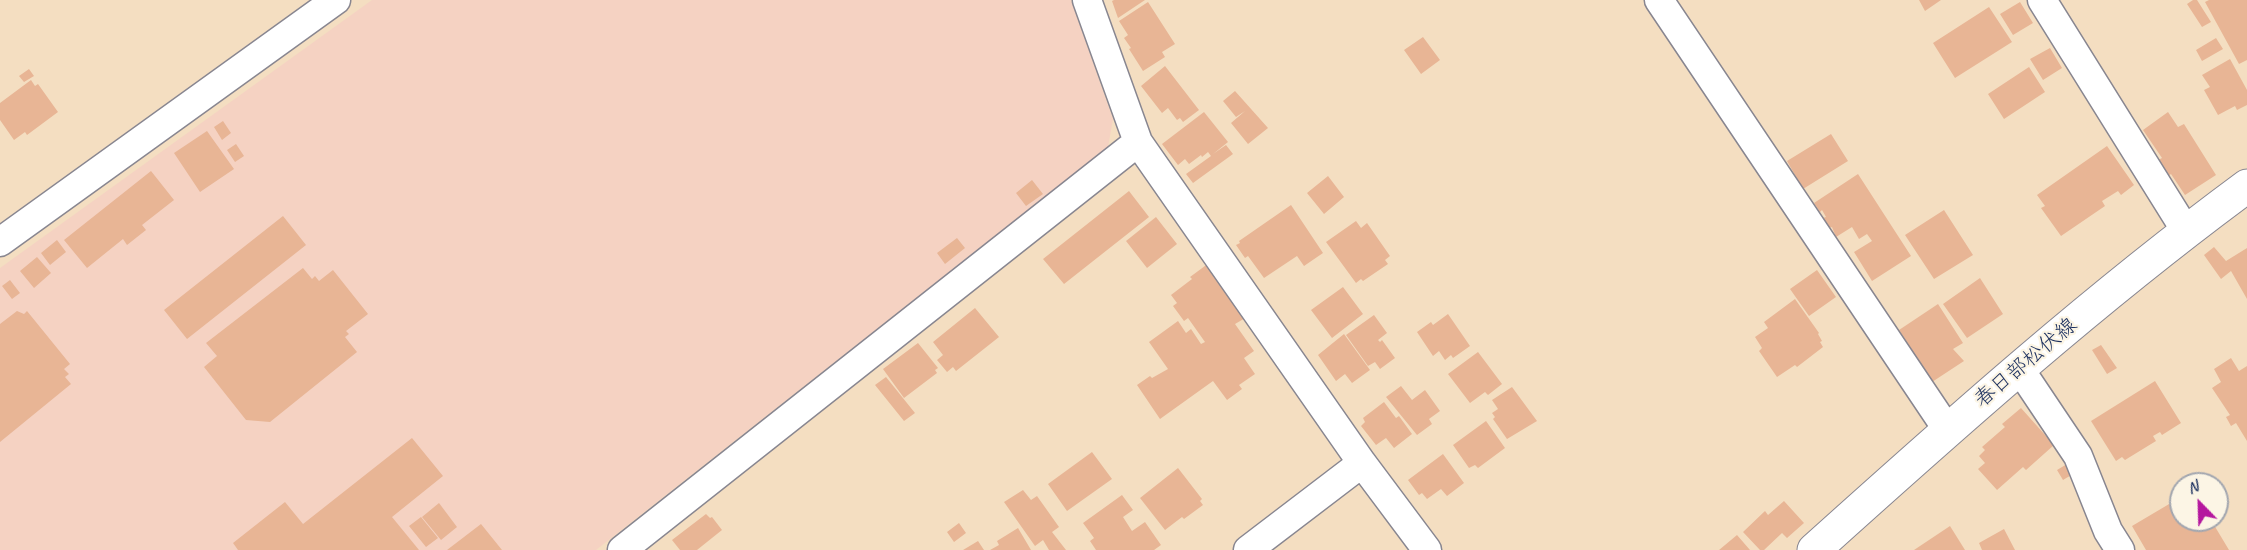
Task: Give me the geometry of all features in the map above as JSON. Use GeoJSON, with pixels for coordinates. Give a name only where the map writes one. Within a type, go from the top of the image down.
{"type":"FeatureCollection","features":[{"type":"Feature","properties":{"kind":"main road","name":"春日部松伏線"},"geometry":{"type":"LineString","coordinates":[[1814,550],[1947,429],[2019,368],[2125,279],[2247,186]]}},
{"type":"Feature","properties":{"kind":"street"},"geometry":{"type":"LineString","coordinates":[[0,242],[336,0]]}},
{"type":"Feature","properties":{"kind":"street"},"geometry":{"type":"LineString","coordinates":[[1087,0],[1138,142],[1362,463],[1427,550]]}},
{"type":"Feature","properties":{"kind":"street"},"geometry":{"type":"LineString","coordinates":[[1659,0],[1947,429]]}},
{"type":"Feature","properties":{"kind":"street"},"geometry":{"type":"LineString","coordinates":[[2043,0],[2186,231]]}},
{"type":"Feature","properties":{"kind":"street"},"geometry":{"type":"LineString","coordinates":[[623,550],[1138,142]]}},
{"type":"Feature","properties":{"kind":"street"},"geometry":{"type":"LineString","coordinates":[[2019,368],[2078,456],[2108,531],[2120,550]]}},
{"type":"Feature","properties":{"kind":"street"},"geometry":{"type":"LineString","coordinates":[[1248,550],[1362,463]]}},
{"type":"Feature","properties":{"kind":"shaded area"},"geometry":{"type":"Polygon","coordinates":[[[372,0],[1071,0],[1113,119],[1108,147],[596,550],[0,550],[0,268],[372,0]]]}},
{"type":"Feature","properties":{"kind":"building"},"geometry":{"type":"Polygon","coordinates":[[[1145,0],[1118,18],[1112,1],[1145,0]]]}},
{"type":"Feature","properties":{"kind":"building"},"geometry":{"type":"Polygon","coordinates":[[[1919,0],[1941,0],[1925,11],[1919,0]]]}},
{"type":"Feature","properties":{"kind":"building"},"geometry":{"type":"Polygon","coordinates":[[[2197,0],[2211,22],[2202,27],[2187,4],[2197,0]]]}},
{"type":"Feature","properties":{"kind":"building"},"geometry":{"type":"Polygon","coordinates":[[[2209,0],[2247,0],[2247,60],[2239,64],[2205,2],[2209,0]]]}},
{"type":"Feature","properties":{"kind":"building"},"geometry":{"type":"Polygon","coordinates":[[[1148,2],[1175,44],[1162,52],[1165,57],[1143,71],[1129,49],[1131,48],[1124,38],[1128,35],[1119,21],[1148,2]]]}},
{"type":"Feature","properties":{"kind":"building"},"geometry":{"type":"Polygon","coordinates":[[[2020,2],[2033,23],[2013,35],[2000,14],[2020,2]]]}},
{"type":"Feature","properties":{"kind":"building"},"geometry":{"type":"Polygon","coordinates":[[[1989,7],[2012,42],[1955,78],[1933,43],[1989,7]]]}},
{"type":"Feature","properties":{"kind":"building"},"geometry":{"type":"Polygon","coordinates":[[[1423,37],[1440,60],[1421,74],[1404,50],[1423,37]]]}},
{"type":"Feature","properties":{"kind":"building"},"geometry":{"type":"Polygon","coordinates":[[[2216,38],[2223,49],[2202,61],[2196,50],[2216,38]]]}},
{"type":"Feature","properties":{"kind":"building"},"geometry":{"type":"Polygon","coordinates":[[[2050,48],[2062,68],[2043,80],[2030,59],[2050,48]]]}},
{"type":"Feature","properties":{"kind":"building"},"geometry":{"type":"Polygon","coordinates":[[[2230,59],[2247,90],[2247,105],[2237,110],[2235,106],[2218,115],[2204,90],[2210,87],[2202,75],[2230,59]]]}},
{"type":"Feature","properties":{"kind":"building"},"geometry":{"type":"Polygon","coordinates":[[[1165,66],[1199,110],[1183,122],[1180,118],[1177,120],[1168,108],[1162,113],[1141,86],[1165,66]]]}},
{"type":"Feature","properties":{"kind":"building"},"geometry":{"type":"Polygon","coordinates":[[[2029,67],[2045,92],[2004,119],[1988,94],[2029,67]]]}},
{"type":"Feature","properties":{"kind":"building"},"geometry":{"type":"Polygon","coordinates":[[[29,69],[34,76],[24,82],[19,76],[29,69]]]}},
{"type":"Feature","properties":{"kind":"building"},"geometry":{"type":"Polygon","coordinates":[[[31,80],[35,86],[38,84],[58,112],[27,135],[25,132],[14,140],[0,120],[0,103],[31,80]]]}},
{"type":"Feature","properties":{"kind":"building"},"geometry":{"type":"Polygon","coordinates":[[[1235,91],[1268,128],[1248,144],[1231,123],[1245,111],[1236,117],[1223,101],[1235,91]]]}},
{"type":"Feature","properties":{"kind":"building"},"geometry":{"type":"Polygon","coordinates":[[[1204,112],[1228,142],[1213,154],[1226,145],[1233,154],[1193,183],[1186,174],[1211,156],[1208,152],[1189,164],[1185,159],[1178,165],[1162,144],[1204,112]]]}},
{"type":"Feature","properties":{"kind":"building"},"geometry":{"type":"Polygon","coordinates":[[[2168,112],[2178,127],[2184,124],[2216,175],[2185,195],[2171,174],[2168,176],[2158,160],[2162,158],[2143,130],[2168,112]]]}},
{"type":"Feature","properties":{"kind":"building"},"geometry":{"type":"Polygon","coordinates":[[[223,121],[231,133],[222,140],[214,127],[223,121]]]}},
{"type":"Feature","properties":{"kind":"building"},"geometry":{"type":"Polygon","coordinates":[[[207,131],[234,169],[200,192],[174,153],[207,131]]]}},
{"type":"Feature","properties":{"kind":"building"},"geometry":{"type":"Polygon","coordinates":[[[1831,134],[1848,161],[1803,189],[1787,161],[1831,134]]]}},
{"type":"Feature","properties":{"kind":"building"},"geometry":{"type":"Polygon","coordinates":[[[236,144],[244,156],[235,162],[227,150],[236,144]]]}},
{"type":"Feature","properties":{"kind":"building"},"geometry":{"type":"Polygon","coordinates":[[[2107,146],[2134,185],[2121,195],[2118,191],[2102,201],[2105,206],[2061,236],[2041,208],[2045,206],[2037,195],[2107,146]]]}},
{"type":"Feature","properties":{"kind":"building"},"geometry":{"type":"Polygon","coordinates":[[[151,171],[174,200],[142,225],[146,230],[127,245],[123,239],[87,268],[64,240],[151,171]]]}},
{"type":"Feature","properties":{"kind":"building"},"geometry":{"type":"Polygon","coordinates":[[[1858,174],[1911,256],[1872,281],[1854,252],[1872,241],[1867,234],[1859,239],[1852,227],[1836,237],[1832,227],[1829,228],[1823,218],[1826,217],[1822,210],[1820,212],[1814,203],[1858,174]]]}},
{"type":"Feature","properties":{"kind":"building"},"geometry":{"type":"Polygon","coordinates":[[[1328,176],[1344,197],[1324,214],[1307,193],[1328,176]]]}},
{"type":"Feature","properties":{"kind":"building"},"geometry":{"type":"Polygon","coordinates":[[[1032,180],[1043,194],[1026,206],[1016,193],[1032,180]]]}},
{"type":"Feature","properties":{"kind":"building"},"geometry":{"type":"Polygon","coordinates":[[[1129,191],[1149,217],[1064,284],[1043,259],[1129,191]]]}},
{"type":"Feature","properties":{"kind":"building"},"geometry":{"type":"Polygon","coordinates":[[[1291,205],[1323,253],[1304,266],[1297,256],[1264,278],[1248,256],[1245,258],[1236,245],[1291,205]]]}},
{"type":"Feature","properties":{"kind":"building"},"geometry":{"type":"Polygon","coordinates":[[[1944,210],[1973,255],[1934,279],[1905,235],[1944,210]]]}},
{"type":"Feature","properties":{"kind":"building"},"geometry":{"type":"Polygon","coordinates":[[[283,216],[306,245],[187,339],[164,310],[283,216]]]}},
{"type":"Feature","properties":{"kind":"building"},"geometry":{"type":"Polygon","coordinates":[[[1156,217],[1177,244],[1147,268],[1126,241],[1156,217]]]}},
{"type":"Feature","properties":{"kind":"building"},"geometry":{"type":"Polygon","coordinates":[[[1356,221],[1361,228],[1367,223],[1390,256],[1385,260],[1388,264],[1363,281],[1361,279],[1356,283],[1326,242],[1356,221]]]}},
{"type":"Feature","properties":{"kind":"building"},"geometry":{"type":"Polygon","coordinates":[[[957,238],[965,248],[945,264],[937,253],[957,238]]]}},
{"type":"Feature","properties":{"kind":"building"},"geometry":{"type":"Polygon","coordinates":[[[57,240],[66,252],[50,265],[41,253],[57,240]]]}},
{"type":"Feature","properties":{"kind":"building"},"geometry":{"type":"Polygon","coordinates":[[[2214,247],[2226,261],[2247,248],[2247,299],[2231,271],[2221,279],[2204,255],[2214,247]]]}},
{"type":"Feature","properties":{"kind":"building"},"geometry":{"type":"Polygon","coordinates":[[[37,257],[51,273],[34,288],[20,271],[37,257]]]}},
{"type":"Feature","properties":{"kind":"building"},"geometry":{"type":"Polygon","coordinates":[[[1209,263],[1247,317],[1235,324],[1254,351],[1244,358],[1255,374],[1239,385],[1242,389],[1227,400],[1213,381],[1160,419],[1137,385],[1150,376],[1152,378],[1168,369],[1149,342],[1178,321],[1186,333],[1191,329],[1201,344],[1205,342],[1188,318],[1184,321],[1173,306],[1177,303],[1171,295],[1209,263]]]}},
{"type":"Feature","properties":{"kind":"building"},"geometry":{"type":"Polygon","coordinates":[[[303,268],[312,279],[315,276],[319,281],[333,270],[368,314],[346,331],[349,334],[345,337],[357,352],[270,422],[246,420],[204,367],[217,356],[206,343],[303,268]]]}},
{"type":"Feature","properties":{"kind":"building"},"geometry":{"type":"Polygon","coordinates":[[[1817,270],[1836,297],[1809,316],[1790,289],[1817,270]]]}},
{"type":"Feature","properties":{"kind":"building"},"geometry":{"type":"Polygon","coordinates":[[[1980,278],[2003,314],[1967,338],[1943,304],[1980,278]]]}},
{"type":"Feature","properties":{"kind":"building"},"geometry":{"type":"Polygon","coordinates":[[[10,280],[20,293],[12,299],[2,286],[10,280]]]}},
{"type":"Feature","properties":{"kind":"building"},"geometry":{"type":"Polygon","coordinates":[[[1343,287],[1363,314],[1332,338],[1311,310],[1343,287]]]}},
{"type":"Feature","properties":{"kind":"building"},"geometry":{"type":"Polygon","coordinates":[[[1795,299],[1819,333],[1823,347],[1797,367],[1795,365],[1777,377],[1759,351],[1762,348],[1755,337],[1768,328],[1764,322],[1795,299]]]}},
{"type":"Feature","properties":{"kind":"building"},"geometry":{"type":"Polygon","coordinates":[[[1938,304],[1963,343],[1953,349],[1964,361],[1932,382],[1899,330],[1938,304]]]}},
{"type":"Feature","properties":{"kind":"building"},"geometry":{"type":"Polygon","coordinates":[[[975,308],[999,337],[956,371],[953,367],[947,372],[937,360],[943,355],[933,342],[975,308]]]}},
{"type":"Feature","properties":{"kind":"building"},"geometry":{"type":"Polygon","coordinates":[[[17,311],[24,314],[27,311],[70,364],[64,369],[69,374],[65,377],[71,384],[0,442],[0,324],[17,311]]]}},
{"type":"Feature","properties":{"kind":"building"},"geometry":{"type":"Polygon","coordinates":[[[1448,314],[1470,346],[1453,358],[1451,355],[1445,360],[1439,351],[1433,356],[1417,332],[1431,322],[1433,325],[1448,314]]]}},
{"type":"Feature","properties":{"kind":"building"},"geometry":{"type":"Polygon","coordinates":[[[1374,315],[1387,333],[1378,340],[1380,342],[1382,340],[1395,358],[1380,369],[1375,362],[1368,366],[1346,335],[1374,315]]]}},
{"type":"Feature","properties":{"kind":"building"},"geometry":{"type":"Polygon","coordinates":[[[1344,334],[1370,370],[1352,383],[1345,374],[1336,381],[1318,355],[1344,334]]]}},
{"type":"Feature","properties":{"kind":"building"},"geometry":{"type":"Polygon","coordinates":[[[918,343],[938,368],[935,370],[937,373],[904,398],[883,369],[918,343]]]}},
{"type":"Feature","properties":{"kind":"building"},"geometry":{"type":"Polygon","coordinates":[[[2101,345],[2117,368],[2107,374],[2092,350],[2101,345]]]}},
{"type":"Feature","properties":{"kind":"building"},"geometry":{"type":"Polygon","coordinates":[[[1478,352],[1502,384],[1488,395],[1485,392],[1470,403],[1448,374],[1478,352]]]}},
{"type":"Feature","properties":{"kind":"building"},"geometry":{"type":"Polygon","coordinates":[[[2231,358],[2239,371],[2247,366],[2247,441],[2236,423],[2231,426],[2226,417],[2230,415],[2212,388],[2221,382],[2214,369],[2231,358]]]}},
{"type":"Feature","properties":{"kind":"building"},"geometry":{"type":"Polygon","coordinates":[[[886,377],[915,413],[904,421],[875,385],[886,377]]]}},
{"type":"Feature","properties":{"kind":"building"},"geometry":{"type":"Polygon","coordinates":[[[2155,381],[2181,423],[2162,435],[2160,432],[2153,436],[2156,441],[2125,460],[2122,457],[2116,461],[2091,421],[2155,381]]]}},
{"type":"Feature","properties":{"kind":"building"},"geometry":{"type":"Polygon","coordinates":[[[1401,386],[1412,400],[1425,390],[1440,411],[1429,419],[1432,424],[1417,435],[1386,397],[1401,386]]]}},
{"type":"Feature","properties":{"kind":"building"},"geometry":{"type":"Polygon","coordinates":[[[1512,387],[1537,421],[1507,439],[1493,419],[1495,417],[1492,413],[1498,409],[1492,400],[1512,387]]]}},
{"type":"Feature","properties":{"kind":"building"},"geometry":{"type":"Polygon","coordinates":[[[1384,402],[1396,418],[1399,416],[1412,434],[1394,448],[1386,438],[1376,445],[1361,426],[1365,422],[1363,418],[1384,402]]]}},
{"type":"Feature","properties":{"kind":"building"},"geometry":{"type":"Polygon","coordinates":[[[2021,408],[2054,445],[2026,470],[2023,467],[1997,490],[1978,469],[1985,463],[1979,456],[1985,450],[1982,447],[2005,427],[2002,424],[2021,408]]]}},
{"type":"Feature","properties":{"kind":"building"},"geometry":{"type":"Polygon","coordinates":[[[1486,421],[1505,448],[1478,468],[1475,465],[1469,468],[1453,445],[1486,421]]]}},
{"type":"Feature","properties":{"kind":"building"},"geometry":{"type":"Polygon","coordinates":[[[412,438],[443,476],[392,517],[419,550],[238,550],[233,543],[285,502],[303,524],[412,438]]]}},
{"type":"Feature","properties":{"kind":"building"},"geometry":{"type":"Polygon","coordinates":[[[1092,452],[1112,479],[1067,511],[1048,484],[1092,452]]]}},
{"type":"Feature","properties":{"kind":"building"},"geometry":{"type":"Polygon","coordinates":[[[1443,454],[1464,483],[1447,496],[1441,489],[1427,499],[1422,493],[1419,495],[1408,480],[1443,454]]]}},
{"type":"Feature","properties":{"kind":"building"},"geometry":{"type":"Polygon","coordinates":[[[2067,464],[2073,474],[2063,480],[2057,470],[2067,464]]]}},
{"type":"Feature","properties":{"kind":"building"},"geometry":{"type":"Polygon","coordinates":[[[1178,468],[1202,499],[1200,501],[1203,505],[1165,530],[1140,498],[1178,468]]]}},
{"type":"Feature","properties":{"kind":"building"},"geometry":{"type":"Polygon","coordinates":[[[1023,490],[1031,500],[1037,496],[1059,527],[1052,532],[1066,550],[1049,550],[1043,540],[1035,546],[1004,502],[1023,490]]]}},
{"type":"Feature","properties":{"kind":"building"},"geometry":{"type":"Polygon","coordinates":[[[1122,495],[1133,510],[1123,517],[1132,531],[1145,522],[1161,545],[1154,550],[1096,550],[1090,541],[1094,538],[1083,523],[1122,495]]]}},
{"type":"Feature","properties":{"kind":"building"},"geometry":{"type":"Polygon","coordinates":[[[1784,501],[1804,523],[1787,538],[1782,533],[1764,550],[1760,550],[1743,532],[1765,511],[1768,515],[1784,501]]]}},
{"type":"Feature","properties":{"kind":"building"},"geometry":{"type":"Polygon","coordinates":[[[439,503],[457,527],[441,540],[422,517],[439,503]]]}},
{"type":"Feature","properties":{"kind":"building"},"geometry":{"type":"Polygon","coordinates":[[[2169,504],[2169,532],[2218,532],[2229,550],[2146,550],[2132,526],[2169,504]]]}},
{"type":"Feature","properties":{"kind":"building"},"geometry":{"type":"Polygon","coordinates":[[[706,514],[712,517],[722,530],[697,550],[680,550],[672,540],[706,514]]]}},
{"type":"Feature","properties":{"kind":"building"},"geometry":{"type":"Polygon","coordinates":[[[421,517],[438,538],[426,547],[409,526],[421,517]]]}},
{"type":"Feature","properties":{"kind":"building"},"geometry":{"type":"Polygon","coordinates":[[[959,523],[966,533],[954,542],[947,532],[959,523]]]}},
{"type":"Feature","properties":{"kind":"building"},"geometry":{"type":"Polygon","coordinates":[[[481,524],[502,550],[447,550],[481,524]]]}},
{"type":"Feature","properties":{"kind":"building"},"geometry":{"type":"Polygon","coordinates":[[[1950,526],[1965,550],[1914,550],[1950,526]]]}},
{"type":"Feature","properties":{"kind":"building"},"geometry":{"type":"Polygon","coordinates":[[[1018,528],[1031,550],[990,550],[999,545],[997,541],[1018,528]]]}},
{"type":"Feature","properties":{"kind":"building"},"geometry":{"type":"Polygon","coordinates":[[[2004,529],[2015,550],[1982,550],[1979,543],[2004,529]]]}},
{"type":"Feature","properties":{"kind":"building"},"geometry":{"type":"Polygon","coordinates":[[[1737,535],[1750,550],[1719,550],[1737,535]]]}},
{"type":"Feature","properties":{"kind":"building"},"geometry":{"type":"Polygon","coordinates":[[[978,541],[984,550],[963,550],[978,541]]]}}]}
